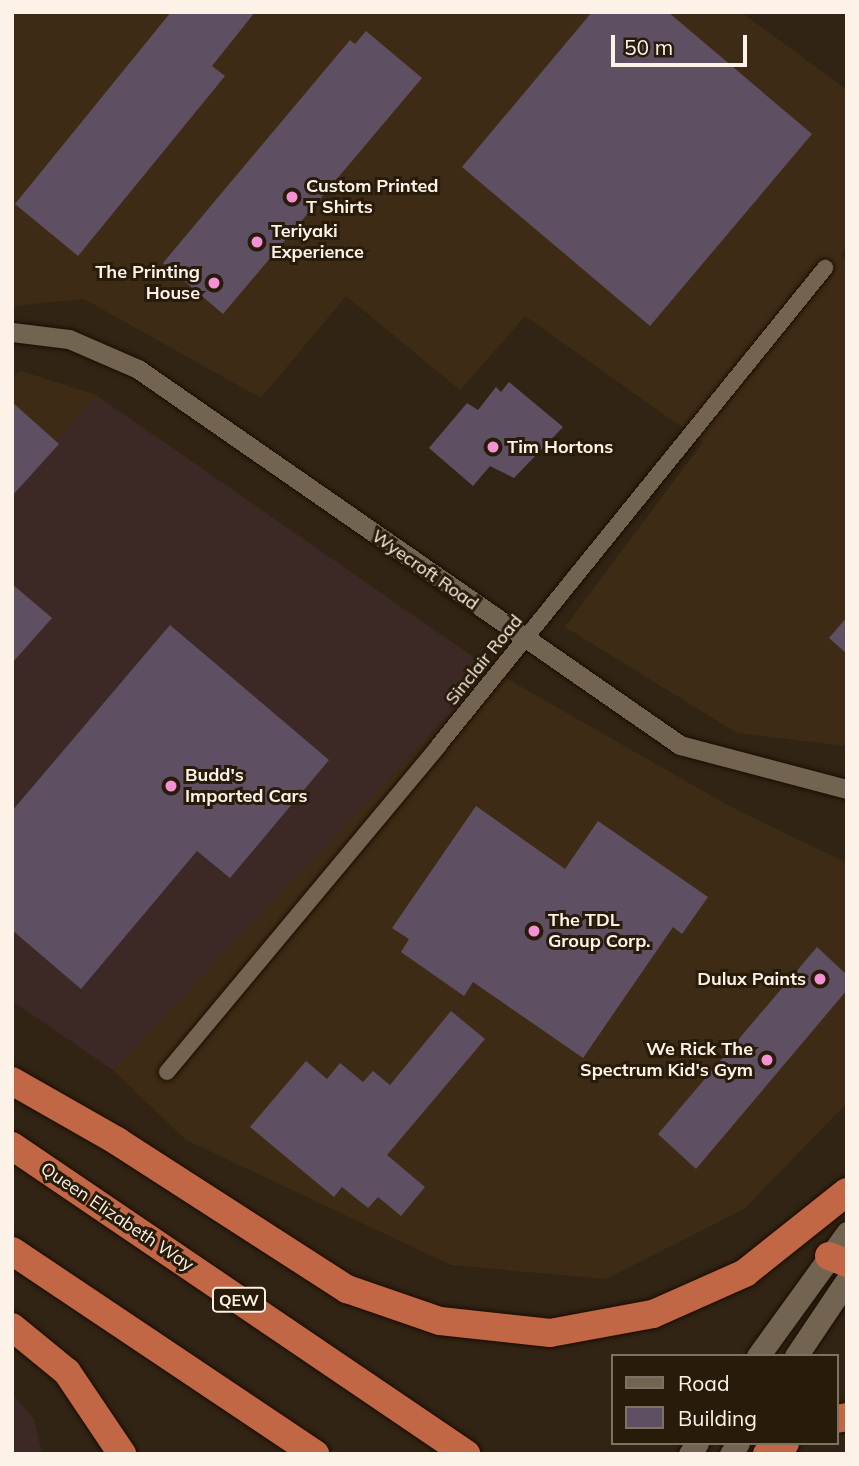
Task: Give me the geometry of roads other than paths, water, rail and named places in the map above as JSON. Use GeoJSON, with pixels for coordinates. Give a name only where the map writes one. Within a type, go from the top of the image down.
{"type":"FeatureCollection","features":[{"type":"Feature","properties":{"kind":"highway"},"geometry":{"type":"LineString","coordinates":[[12,1081],[117,1141],[347,1290],[440,1321],[550,1333],[653,1314],[745,1273],[847,1192]]}},
{"type":"Feature","properties":{"kind":"highway","name":"Queen Elizabeth Way"},"geometry":{"type":"LineString","coordinates":[[12,1146],[466,1454]]}},
{"type":"Feature","properties":{"kind":"highway"},"geometry":{"type":"LineString","coordinates":[[12,1251],[315,1454]]}},
{"type":"Feature","properties":{"kind":"highway"},"geometry":{"type":"LineString","coordinates":[[12,1327],[67,1373],[122,1454]]}},
{"type":"Feature","properties":{"kind":"main road"},"geometry":{"type":"LineString","coordinates":[[760,1354],[838,1260],[847,1233]]}},
{"type":"Feature","properties":{"kind":"main road"},"geometry":{"type":"LineString","coordinates":[[797,1354],[847,1280]]}},
{"type":"Feature","properties":{"kind":"street","name":"Sinclair Road"},"geometry":{"type":"LineString","coordinates":[[167,1072],[524,641],[825,268]]}},
{"type":"Feature","properties":{"kind":"street","name":"Wyecroft Road"},"geometry":{"type":"LineString","coordinates":[[12,332],[69,339],[138,369],[524,641],[680,745],[847,789]]}},
{"type":"Feature","properties":{"kind":"place","name":"Custom Printed T Shirts"},"geometry":{"type":"Point","coordinates":[292,197]}},
{"type":"Feature","properties":{"kind":"place","name":"Teriyaki Experience"},"geometry":{"type":"Point","coordinates":[257,242]}},
{"type":"Feature","properties":{"kind":"place","name":"The Printing House"},"geometry":{"type":"Point","coordinates":[214,283]}},
{"type":"Feature","properties":{"kind":"place","name":"Tim Hortons"},"geometry":{"type":"Point","coordinates":[493,447]}},
{"type":"Feature","properties":{"kind":"place","name":"Budd's Imported Cars"},"geometry":{"type":"Point","coordinates":[171,786]}},
{"type":"Feature","properties":{"kind":"place","name":"The TDL Group Corp."},"geometry":{"type":"Point","coordinates":[534,931]}},
{"type":"Feature","properties":{"kind":"place","name":"Dulux Paints"},"geometry":{"type":"Point","coordinates":[820,979]}},
{"type":"Feature","properties":{"kind":"place","name":"We Rick The Spectrum Kid's Gym"},"geometry":{"type":"Point","coordinates":[767,1060]}}]}
